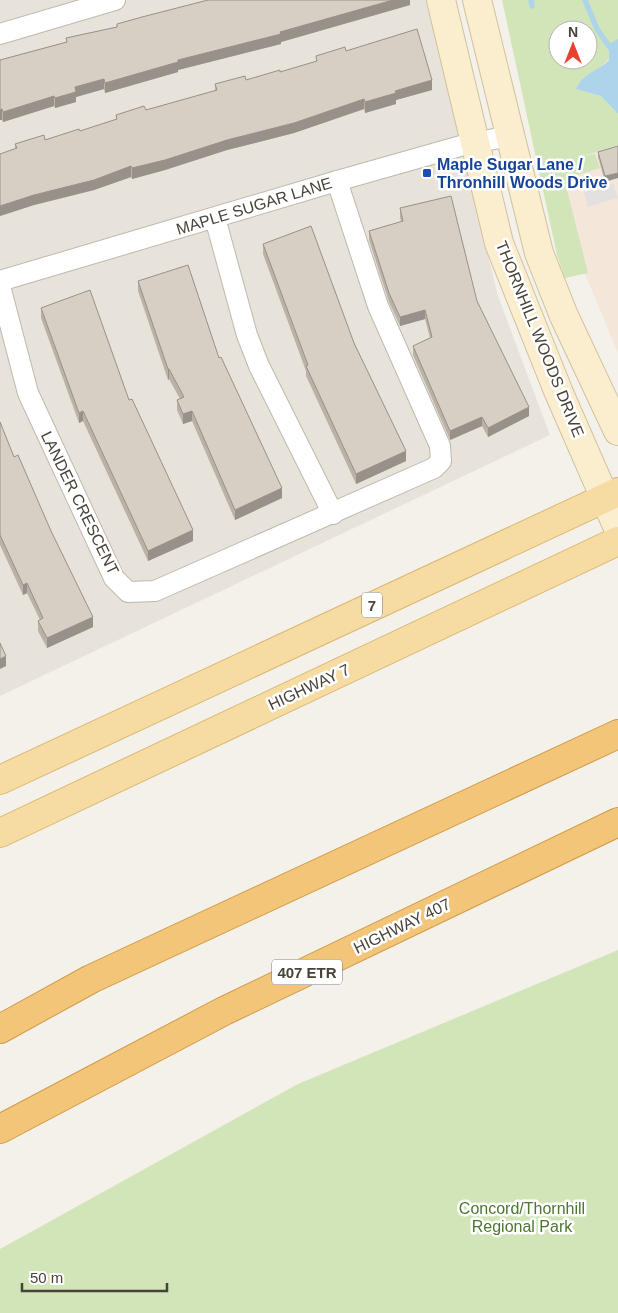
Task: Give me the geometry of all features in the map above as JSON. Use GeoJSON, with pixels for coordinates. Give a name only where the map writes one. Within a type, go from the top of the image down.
{"type":"FeatureCollection","features":[{"type":"Feature","properties":{"kind":"highway"},"geometry":{"type":"LineString","coordinates":[[0,1029],[91,979],[618,734]]}},
{"type":"Feature","properties":{"kind":"highway","name":"HIGHWAY 407"},"geometry":{"type":"LineString","coordinates":[[0,1129],[224,1012],[618,822]]}},
{"type":"Feature","properties":{"kind":"main road","name":"7"},"geometry":{"type":"LineString","coordinates":[[0,780],[567,514],[612,495]]}},
{"type":"Feature","properties":{"kind":"main road","name":"HIGHWAY 7"},"geometry":{"type":"LineString","coordinates":[[0,833],[618,541]]}},
{"type":"Feature","properties":{"kind":"street"},"geometry":{"type":"LineString","coordinates":[[0,34],[115,0]]}},
{"type":"Feature","properties":{"kind":"street","name":"THORNHILL WOODS DRIVE"},"geometry":{"type":"LineString","coordinates":[[441,0],[499,243],[529,320],[612,495],[618,528]]}},
{"type":"Feature","properties":{"kind":"street","name":"THORNHILL WOODS DRIVE"},"geometry":{"type":"LineString","coordinates":[[478,0],[509,136],[539,253],[564,316],[618,431]]}},
{"type":"Feature","properties":{"kind":"street","name":"MAPLE SUGAR LANE"},"geometry":{"type":"LineString","coordinates":[[0,281],[337,181],[475,143],[509,136]]}},
{"type":"Feature","properties":{"kind":"street","name":"LANDER CRESCENT"},"geometry":{"type":"LineString","coordinates":[[0,286],[28,394],[114,578],[128,592],[155,591],[333,514],[434,468],[441,461],[440,446],[378,306],[337,181]]}},
{"type":"Feature","properties":{"kind":"street"},"geometry":{"type":"LineString","coordinates":[[215,218],[247,334],[259,366],[333,514]]}},
{"type":"Feature","properties":{"kind":"shaded area"},"geometry":{"type":"Polygon","coordinates":[[[0,0],[426,0],[498,296],[550,435],[0,696],[0,0]]]}},
{"type":"Feature","properties":{"kind":"shaded area"},"geometry":{"type":"Polygon","coordinates":[[[618,145],[618,353],[575,250],[554,165],[618,145]]]}},
{"type":"Feature","properties":{"kind":"shaded area"},"geometry":{"type":"Polygon","coordinates":[[[613,183],[618,198],[588,207],[584,192],[613,183]]]}},
{"type":"Feature","properties":{"kind":"green space"},"geometry":{"type":"Polygon","coordinates":[[[502,0],[618,0],[618,42],[609,52],[609,59],[598,69],[598,20],[548,20],[548,70],[597,70],[577,89],[601,96],[618,114],[618,145],[584,156],[595,154],[600,168],[574,176],[567,190],[588,273],[565,278],[557,255],[502,0]]]}},
{"type":"Feature","properties":{"kind":"green space","name":"Concord/Thornhill Regional Park"},"geometry":{"type":"Polygon","coordinates":[[[618,950],[618,1313],[0,1313],[0,1249],[298,1084],[618,950]]]}},
{"type":"Feature","properties":{"kind":"water"},"geometry":{"type":"Polygon","coordinates":[[[618,39],[618,114],[601,96],[576,89],[583,79],[598,70],[609,60],[609,44],[618,39]]]}},
{"type":"Feature","properties":{"kind":"building"},"geometry":{"type":"Polygon","coordinates":[[[208,0],[393,0],[280,32],[281,34],[178,60],[178,62],[105,83],[104,79],[75,87],[76,92],[55,98],[54,96],[3,112],[2,109],[0,110],[0,60],[67,42],[66,38],[117,27],[117,24],[208,0]]]}},
{"type":"Feature","properties":{"kind":"building"},"geometry":{"type":"Polygon","coordinates":[[[417,29],[432,80],[365,102],[364,99],[294,123],[227,140],[165,160],[132,168],[131,166],[94,180],[34,195],[0,206],[0,154],[17,148],[15,144],[44,135],[45,140],[79,129],[80,131],[117,119],[116,115],[144,106],[146,110],[217,90],[215,84],[245,76],[246,80],[280,70],[280,72],[317,61],[316,56],[345,47],[346,51],[417,29]]]}},
{"type":"Feature","properties":{"kind":"building"},"geometry":{"type":"Polygon","coordinates":[[[618,146],[618,173],[605,176],[598,152],[618,146]]]}},
{"type":"Feature","properties":{"kind":"building"},"geometry":{"type":"Polygon","coordinates":[[[451,196],[477,301],[529,407],[488,428],[482,417],[450,431],[413,346],[432,337],[425,310],[400,317],[389,293],[369,231],[403,221],[400,208],[451,196]]]}},
{"type":"Feature","properties":{"kind":"building"},"geometry":{"type":"Polygon","coordinates":[[[311,226],[354,343],[406,451],[356,474],[306,366],[308,365],[263,244],[311,226]]]}},
{"type":"Feature","properties":{"kind":"building"},"geometry":{"type":"Polygon","coordinates":[[[188,265],[219,358],[221,357],[282,488],[235,510],[192,411],[183,414],[177,400],[184,397],[168,369],[138,281],[188,265]]]}},
{"type":"Feature","properties":{"kind":"building"},"geometry":{"type":"Polygon","coordinates":[[[90,290],[129,400],[132,399],[193,530],[148,551],[83,411],[79,413],[41,308],[90,290]]]}},
{"type":"Feature","properties":{"kind":"building"},"geometry":{"type":"Polygon","coordinates":[[[0,422],[14,457],[18,455],[51,531],[93,617],[47,638],[38,621],[43,618],[27,583],[23,585],[0,535],[0,422]]]}},
{"type":"Feature","properties":{"kind":"building"},"geometry":{"type":"Polygon","coordinates":[[[0,643],[6,656],[0,659],[0,643]]]}},
{"type":"Feature","properties":{"kind":"waterway"},"geometry":{"type":"LineString","coordinates":[[531,0],[532,6]]}},
{"type":"Feature","properties":{"kind":"waterway"},"geometry":{"type":"LineString","coordinates":[[585,0],[597,29],[611,49]]}},
{"type":"Feature","properties":{"kind":"place","name":"Maple Sugar Lane / Thronhill Woods Drive"},"geometry":{"type":"Point","coordinates":[427,173]}}]}
